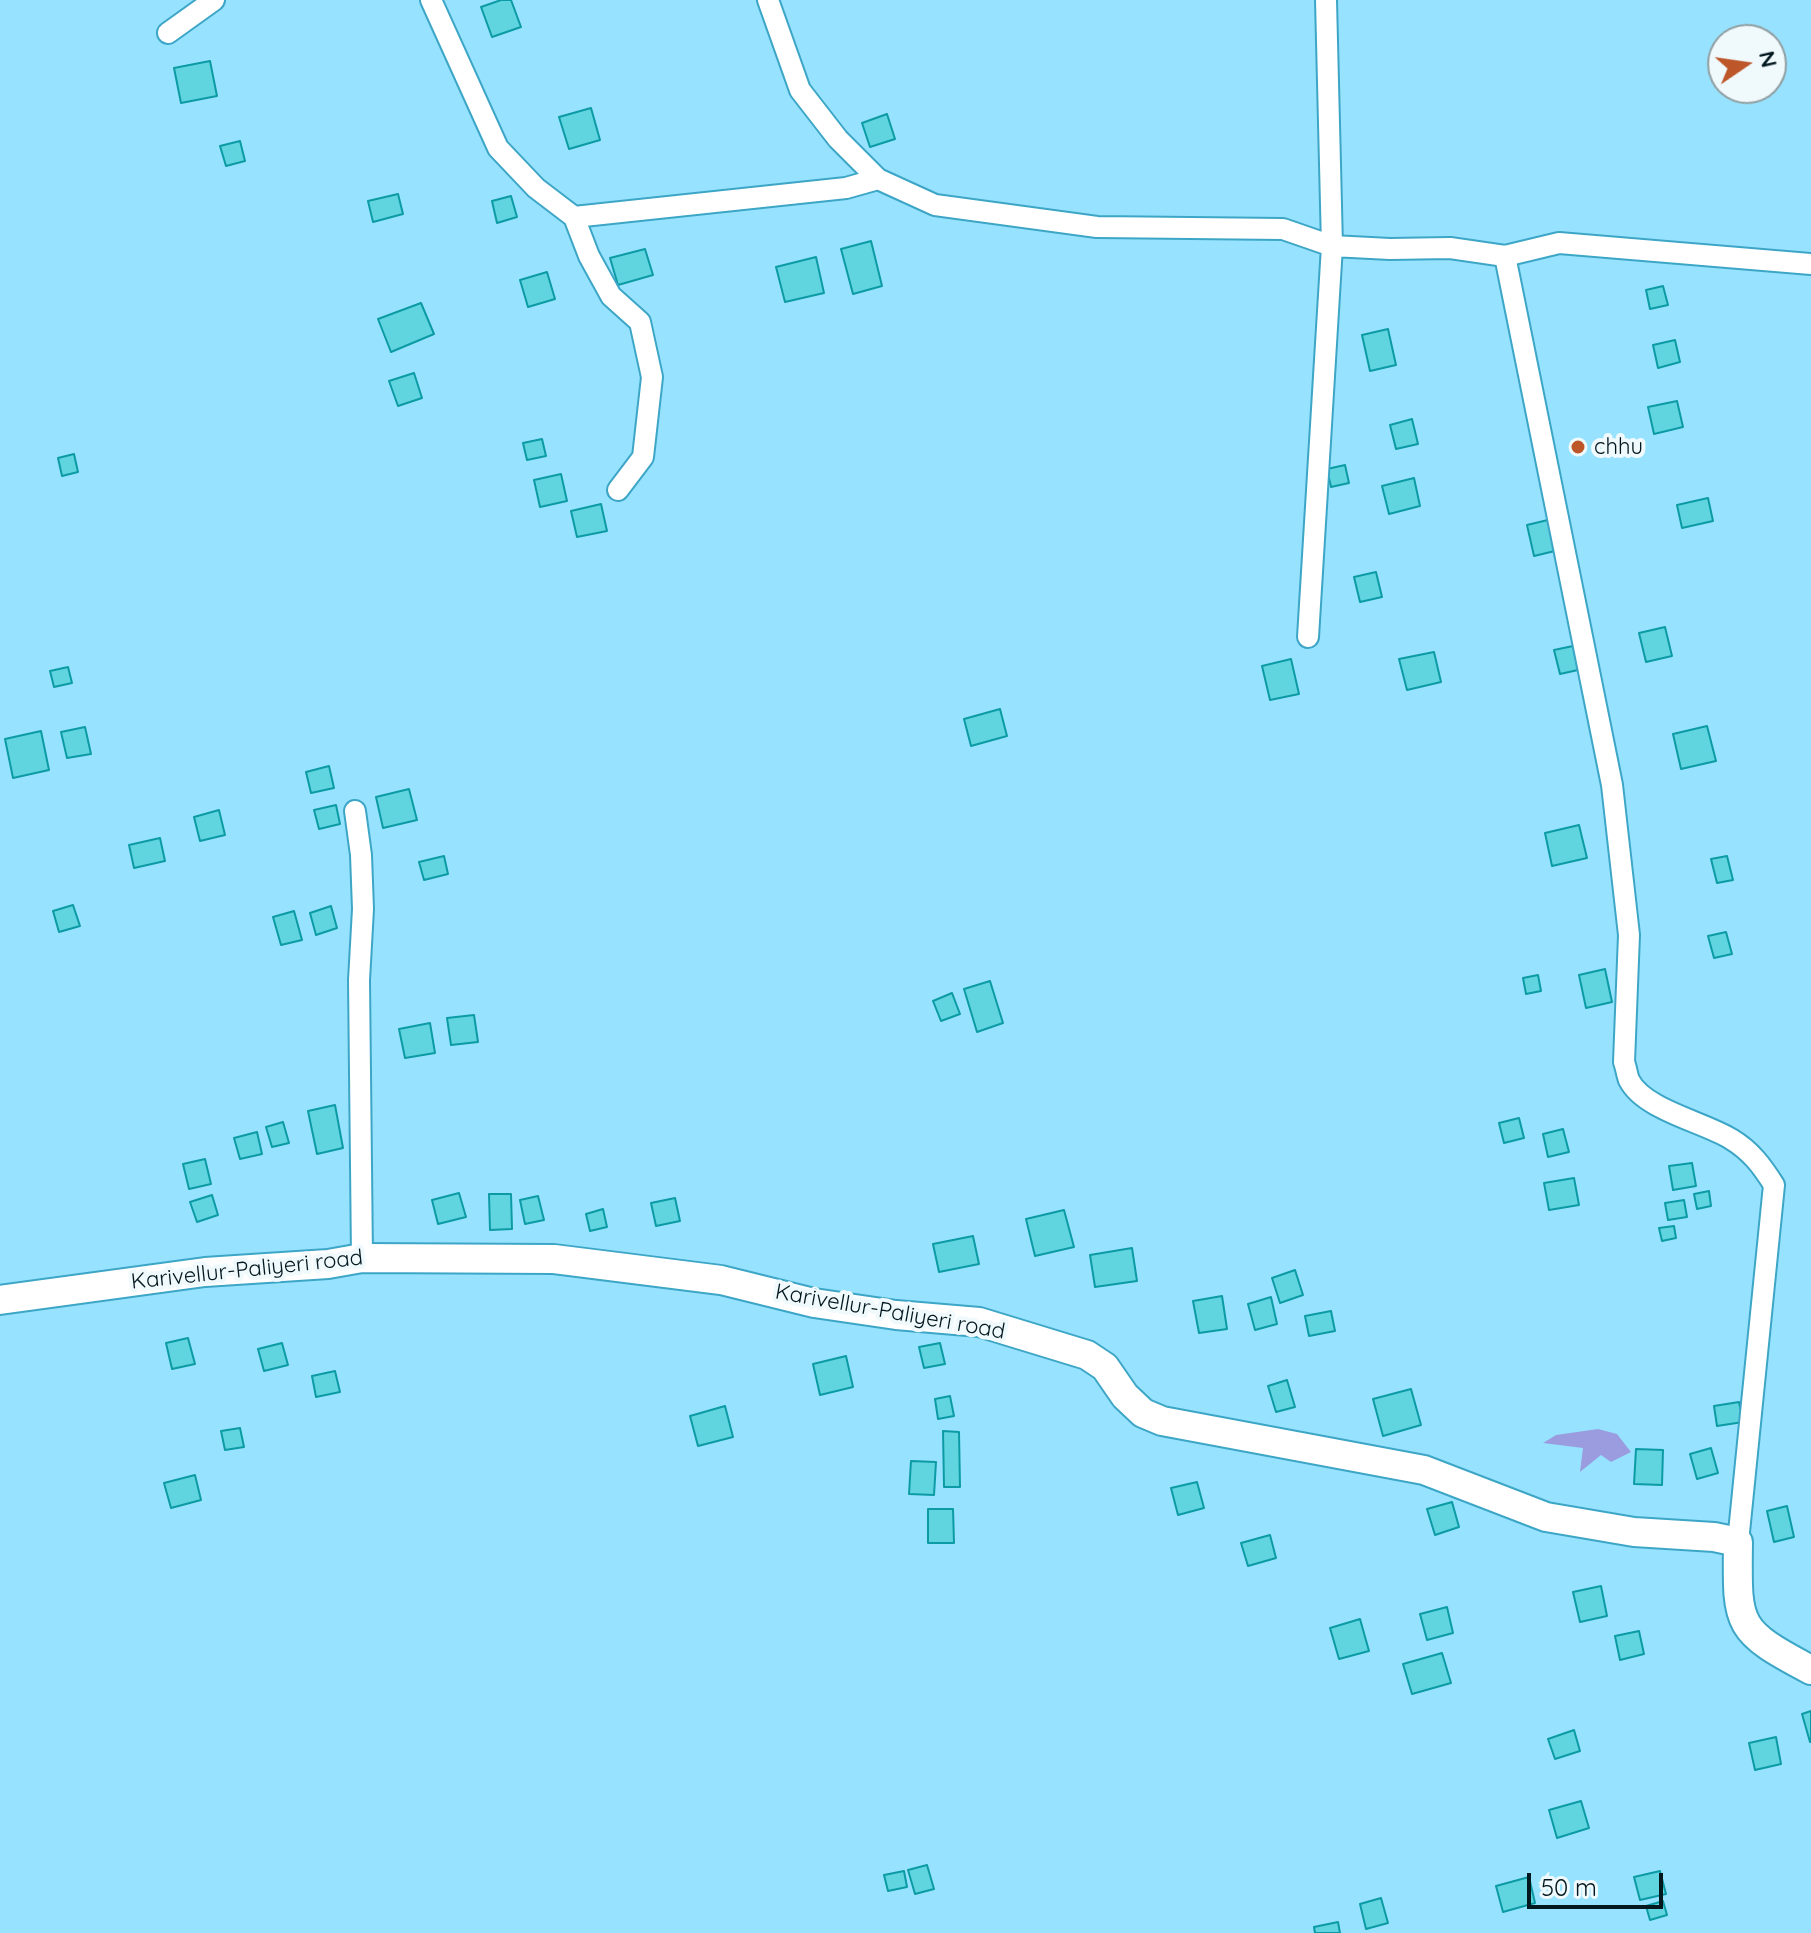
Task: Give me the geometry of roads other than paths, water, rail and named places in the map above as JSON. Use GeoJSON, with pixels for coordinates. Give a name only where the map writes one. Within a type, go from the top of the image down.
{"type":"FeatureCollection","features":[{"type":"Feature","properties":{"kind":"main road","name":"Karivellur-Paliyeri road"},"geometry":{"type":"LineString","coordinates":[[0,1300],[205,1272],[328,1264],[362,1258],[554,1259],[721,1280],[814,1303],[896,1315],[979,1322],[1087,1355],[1105,1367],[1125,1396],[1143,1413],[1162,1421],[1424,1470],[1546,1517],[1634,1532],[1714,1537],[1738,1542]]}},
{"type":"Feature","properties":{"kind":"main road"},"geometry":{"type":"LineString","coordinates":[[1738,1542],[1739,1609],[1747,1626],[1757,1640],[1811,1670]]}},
{"type":"Feature","properties":{"kind":"street"},"geometry":{"type":"LineString","coordinates":[[168,33],[214,0]]}},
{"type":"Feature","properties":{"kind":"street"},"geometry":{"type":"LineString","coordinates":[[431,0],[498,148],[536,188],[574,217],[589,256],[611,296],[640,322],[652,377],[643,457],[618,490]]}},
{"type":"Feature","properties":{"kind":"street"},"geometry":{"type":"LineString","coordinates":[[768,0],[800,90],[838,139],[878,179],[935,205],[1097,227],[1283,229],[1332,246],[1450,248],[1505,256],[1559,243],[1811,264]]}},
{"type":"Feature","properties":{"kind":"street"},"geometry":{"type":"LineString","coordinates":[[1308,637],[1332,246],[1326,0]]}},
{"type":"Feature","properties":{"kind":"street"},"geometry":{"type":"LineString","coordinates":[[574,217],[846,188],[878,179]]}},
{"type":"Feature","properties":{"kind":"street"},"geometry":{"type":"LineString","coordinates":[[1505,256],[1612,785],[1629,935],[1624,1062],[1630,1082],[1648,1099],[1697,1125],[1730,1138],[1758,1160],[1774,1185],[1738,1542]]}},
{"type":"Feature","properties":{"kind":"street"},"geometry":{"type":"LineString","coordinates":[[355,811],[361,855],[363,909],[359,980],[362,1258]]}},
{"type":"Feature","properties":{"kind":"water"},"geometry":{"type":"Polygon","coordinates":[[[1598,1429],[1617,1434],[1631,1452],[1611,1462],[1601,1455],[1580,1472],[1583,1448],[1543,1443],[1556,1435],[1598,1429]]]}},
{"type":"Feature","properties":{"kind":"place","name":"chhu"},"geometry":{"type":"Point","coordinates":[1578,447]}}]}
